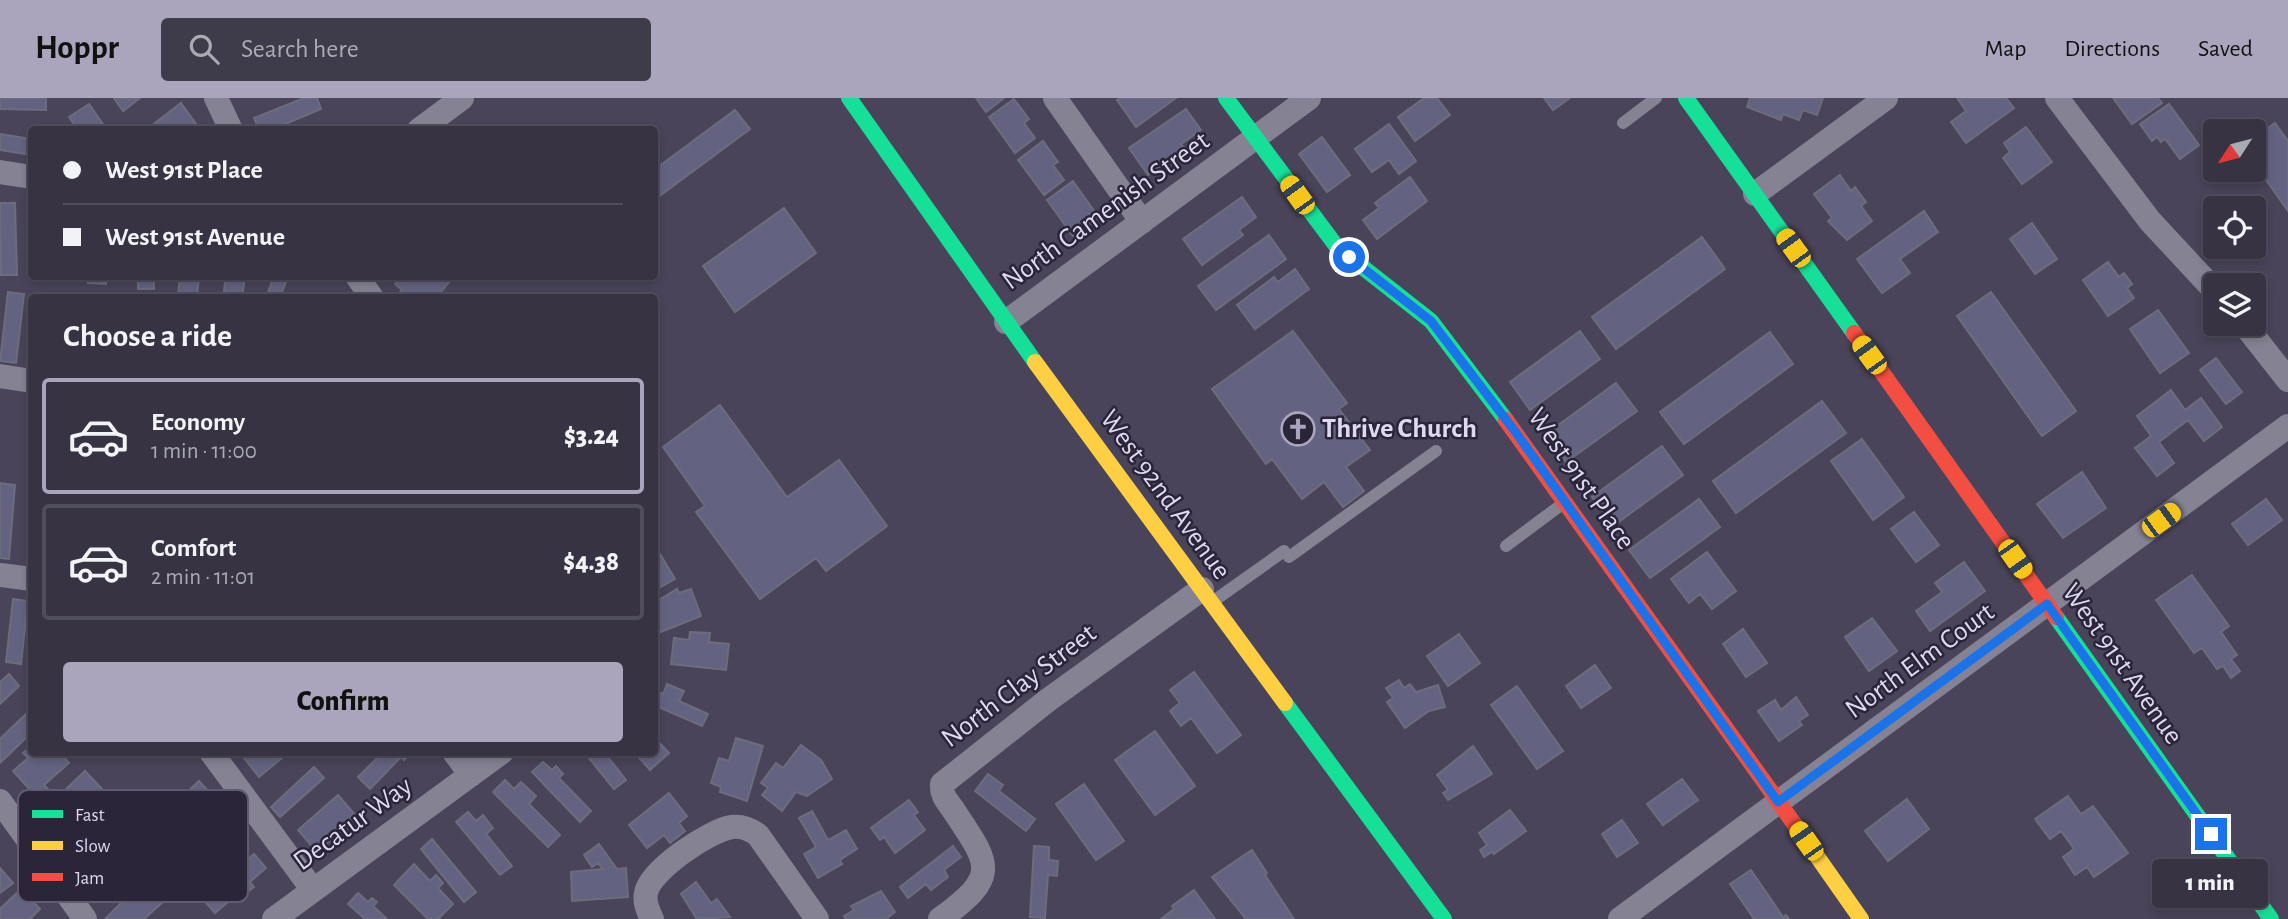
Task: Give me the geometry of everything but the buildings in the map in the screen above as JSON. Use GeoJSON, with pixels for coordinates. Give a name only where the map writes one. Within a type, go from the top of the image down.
{"type":"FeatureCollection","features":[{"type":"Feature","properties":{"kind":"street"},"geometry":{"type":"LineString","coordinates":[[216,98],[229,126]]}},
{"type":"Feature","properties":{"kind":"street"},"geometry":{"type":"LineString","coordinates":[[424,126],[462,98]]}},
{"type":"Feature","properties":{"kind":"street","name":"West 92nd Avenue"},"geometry":{"type":"LineString","coordinates":[[849,98],[1006,322],[1444,919]]}},
{"type":"Feature","properties":{"kind":"street"},"geometry":{"type":"LineString","coordinates":[[1055,98],[1142,222]]}},
{"type":"Feature","properties":{"kind":"street","name":"West 91st Place"},"geometry":{"type":"LineString","coordinates":[[1226,98],[1337,247],[1431,321],[1565,502],[1861,919]]}},
{"type":"Feature","properties":{"kind":"street","name":"North Camenish Street"},"geometry":{"type":"LineString","coordinates":[[1006,322],[1309,98]]}},
{"type":"Feature","properties":{"kind":"street","name":"West 91st Avenue"},"geometry":{"type":"LineString","coordinates":[[1686,98],[2271,919]]}},
{"type":"Feature","properties":{"kind":"street"},"geometry":{"type":"LineString","coordinates":[[1755,194],[1886,98]]}},
{"type":"Feature","properties":{"kind":"street"},"geometry":{"type":"LineString","coordinates":[[2057,98],[2150,221],[2203,278]]}},
{"type":"Feature","properties":{"kind":"street"},"geometry":{"type":"LineString","coordinates":[[0,172],[28,176]]}},
{"type":"Feature","properties":{"kind":"street"},"geometry":{"type":"LineString","coordinates":[[2253,336],[2288,380]]}},
{"type":"Feature","properties":{"kind":"street"},"geometry":{"type":"LineString","coordinates":[[0,376],[28,380]]}},
{"type":"Feature","properties":{"kind":"street","name":"North Elm Court"},"geometry":{"type":"LineString","coordinates":[[1620,919],[2288,426]]}},
{"type":"Feature","properties":{"kind":"street"},"geometry":{"type":"LineString","coordinates":[[0,575],[28,578]]}},
{"type":"Feature","properties":{"kind":"street","name":"North Clay Street"},"geometry":{"type":"LineString","coordinates":[[940,919],[975,892],[985,864],[982,852],[941,791],[949,775],[1207,596]]}},
{"type":"Feature","properties":{"kind":"street"},"geometry":{"type":"LineString","coordinates":[[214,756],[239,790]]}},
{"type":"Feature","properties":{"kind":"street"},"geometry":{"type":"LineString","coordinates":[[457,756],[471,775]]}},
{"type":"Feature","properties":{"kind":"street","name":"Decatur Way"},"geometry":{"type":"LineString","coordinates":[[274,919],[497,756]]}},
{"type":"Feature","properties":{"kind":"street"},"geometry":{"type":"LineString","coordinates":[[0,801],[18,826]]}},
{"type":"Feature","properties":{"kind":"street"},"geometry":{"type":"LineString","coordinates":[[248,802],[313,890]]}},
{"type":"Feature","properties":{"kind":"street"},"geometry":{"type":"LineString","coordinates":[[652,919],[646,899],[654,877],[707,837],[735,827],[749,829],[758,835],[817,919]]}},
{"type":"Feature","properties":{"kind":"street"},"geometry":{"type":"LineString","coordinates":[[73,902],[85,919]]}},
{"type":"Feature","properties":{"kind":"lane"},"geometry":{"type":"LineString","coordinates":[[1623,122],[1656,98]]}},
{"type":"Feature","properties":{"kind":"lane"},"geometry":{"type":"LineString","coordinates":[[1207,596],[1287,554],[1436,451]]}},
{"type":"Feature","properties":{"kind":"lane"},"geometry":{"type":"LineString","coordinates":[[1506,546],[1565,502]]}},
{"type":"Feature","properties":{"kind":"traffic: fast"},"geometry":{"type":"LineString","coordinates":[[849,98],[1035,362]]}},
{"type":"Feature","properties":{"kind":"traffic: fast"},"geometry":{"type":"LineString","coordinates":[[1226,98],[1337,247],[1431,321],[1506,420]]}},
{"type":"Feature","properties":{"kind":"traffic: fast"},"geometry":{"type":"LineString","coordinates":[[1686,98],[1854,333]]}},
{"type":"Feature","properties":{"kind":"traffic: fast"},"geometry":{"type":"LineString","coordinates":[[2056,617],[2271,919]]}},
{"type":"Feature","properties":{"kind":"traffic: fast"},"geometry":{"type":"LineString","coordinates":[[1285,703],[1444,919]]}},
{"type":"Feature","properties":{"kind":"traffic: slow"},"geometry":{"type":"LineString","coordinates":[[1035,362],[1285,703]]}},
{"type":"Feature","properties":{"kind":"traffic: slow"},"geometry":{"type":"LineString","coordinates":[[1795,825],[1861,919]]}},
{"type":"Feature","properties":{"kind":"traffic: jam"},"geometry":{"type":"LineString","coordinates":[[1854,333],[2056,617]]}},
{"type":"Feature","properties":{"kind":"traffic: jam"},"geometry":{"type":"LineString","coordinates":[[1506,420],[1795,825]]}},
{"type":"Feature","properties":{"kind":"place","name":"Thrive Church"},"geometry":{"type":"Point","coordinates":[1298,429]}},
{"type":"Feature","properties":{"kind":"route"},"geometry":{"type":"LineString","coordinates":[[1349,257],[1431,321],[1517,434],[1778,802],[2047,604],[2211,834]]}}]}
